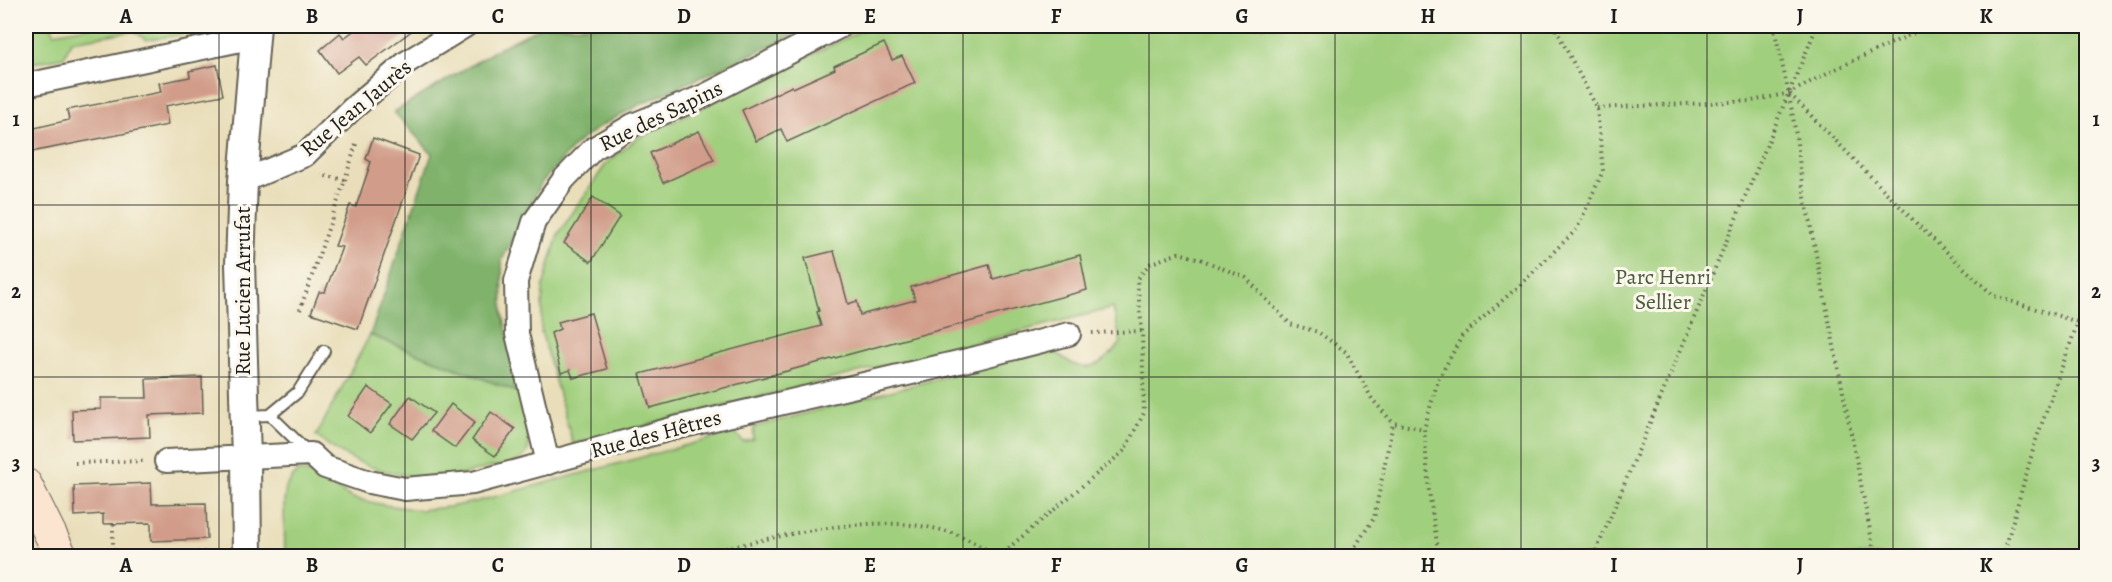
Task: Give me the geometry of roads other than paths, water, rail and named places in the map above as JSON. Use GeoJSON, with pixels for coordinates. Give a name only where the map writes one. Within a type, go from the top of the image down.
{"type":"FeatureCollection","features":[{"type":"Feature","properties":{"kind":"main road"},"geometry":{"type":"LineString","coordinates":[[26,485],[61,556]]}},
{"type":"Feature","properties":{"kind":"street","name":"Rue Jean Jaurès"},"geometry":{"type":"LineString","coordinates":[[243,181],[305,155],[351,109],[407,62],[465,26]]}},
{"type":"Feature","properties":{"kind":"street","name":"Rue des Sapins"},"geometry":{"type":"LineString","coordinates":[[548,463],[517,334],[516,281],[534,222],[564,179],[593,149],[633,125],[704,96],[841,26]]}},
{"type":"Feature","properties":{"kind":"street","name":"Rue Lucien Arrufat"},"geometry":{"type":"LineString","coordinates":[[235,554],[246,458],[257,416],[240,264],[243,181],[256,31]]}},
{"type":"Feature","properties":{"kind":"street"},"geometry":{"type":"LineString","coordinates":[[26,85],[256,31]]}},
{"type":"Feature","properties":{"kind":"street","name":"Rue des Hêtres"},"geometry":{"type":"LineString","coordinates":[[311,454],[325,467],[369,482],[405,489],[472,483],[675,428],[1069,334]]}},
{"type":"Feature","properties":{"kind":"street"},"geometry":{"type":"LineString","coordinates":[[157,461],[311,454]]}},
{"type":"Feature","properties":{"kind":"lane"},"geometry":{"type":"LineString","coordinates":[[311,454],[257,416],[298,392],[324,351]]}},
{"type":"Feature","properties":{"kind":"park label","name":"Parc Henri Sellier"},"geometry":{"type":"Point","coordinates":[1663,290]}}]}
